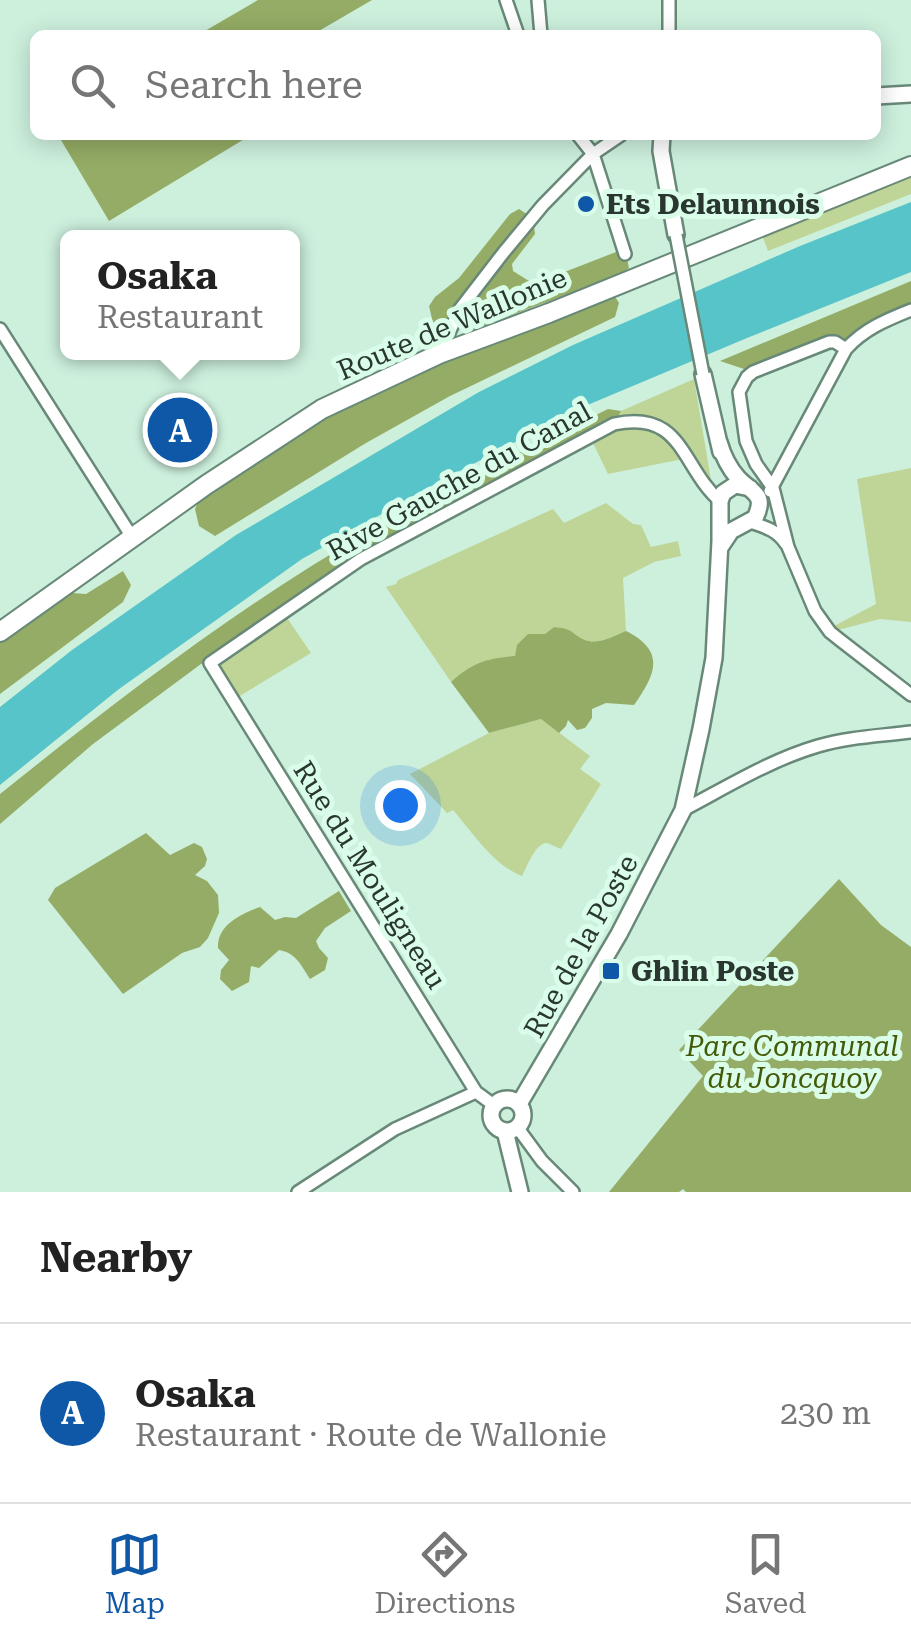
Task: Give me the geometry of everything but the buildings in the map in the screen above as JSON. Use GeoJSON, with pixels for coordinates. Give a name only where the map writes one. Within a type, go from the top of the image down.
{"type":"FeatureCollection","features":[{"type":"Feature","properties":{"kind":"main road","name":"Route de Wallonie"},"geometry":{"type":"LineString","coordinates":[[0,632],[297,424],[348,396],[439,354],[911,166]]}},
{"type":"Feature","properties":{"kind":"street"},"geometry":{"type":"LineString","coordinates":[[506,0],[516,30]]}},
{"type":"Feature","properties":{"kind":"street"},"geometry":{"type":"LineString","coordinates":[[538,0],[541,30]]}},
{"type":"Feature","properties":{"kind":"street"},"geometry":{"type":"LineString","coordinates":[[669,0],[669,30]]}},
{"type":"Feature","properties":{"kind":"street"},"geometry":{"type":"LineString","coordinates":[[881,96],[911,94]]}},
{"type":"Feature","properties":{"kind":"street"},"geometry":{"type":"LineString","coordinates":[[582,140],[593,154],[626,254]]}},
{"type":"Feature","properties":{"kind":"street"},"geometry":{"type":"LineString","coordinates":[[439,354],[460,309],[544,206],[593,154],[614,140]]}},
{"type":"Feature","properties":{"kind":"street"},"geometry":{"type":"LineString","coordinates":[[662,140],[676,235],[719,442],[730,467],[755,494],[758,512],[731,531],[720,547]]}},
{"type":"Feature","properties":{"kind":"street"},"geometry":{"type":"LineString","coordinates":[[788,548],[767,527],[730,522],[722,501],[735,486],[755,494],[773,488],[846,348],[876,324],[911,310]]}},
{"type":"Feature","properties":{"kind":"street"},"geometry":{"type":"LineString","coordinates":[[0,329],[132,537]]}},
{"type":"Feature","properties":{"kind":"street"},"geometry":{"type":"LineString","coordinates":[[846,348],[829,342],[754,372],[739,392],[746,441],[773,488],[788,548],[815,611],[830,632],[911,695]]}},
{"type":"Feature","properties":{"kind":"street","name":"Rive Gauche du Canal"},"geometry":{"type":"LineString","coordinates":[[210,663],[361,559],[614,424],[631,420],[648,423],[673,437],[701,482],[722,501]]}},
{"type":"Feature","properties":{"kind":"street","name":"Rue de la Poste"},"geometry":{"type":"LineString","coordinates":[[519,1104],[619,934],[683,810],[714,658],[722,501],[719,442]]}},
{"type":"Feature","properties":{"kind":"street","name":"Rue du Mouligneau"},"geometry":{"type":"LineString","coordinates":[[210,663],[476,1092],[495,1106]]}},
{"type":"Feature","properties":{"kind":"street"},"geometry":{"type":"LineString","coordinates":[[683,810],[780,759],[853,738],[911,732]]}},
{"type":"Feature","properties":{"kind":"street"},"geometry":{"type":"LineString","coordinates":[[298,1192],[395,1130],[476,1092]]}},
{"type":"Feature","properties":{"kind":"street"},"geometry":{"type":"LineString","coordinates":[[511,1129],[523,1120],[523,1114],[519,1104],[504,1100],[495,1106],[494,1122],[511,1129],[572,1192]]}},
{"type":"Feature","properties":{"kind":"street"},"geometry":{"type":"LineString","coordinates":[[511,1129],[520,1192]]}},
{"type":"Feature","properties":{"kind":"green space"},"geometry":{"type":"Polygon","coordinates":[[[258,0],[372,0],[321,30],[207,30],[258,0]]]}},
{"type":"Feature","properties":{"kind":"green space"},"geometry":{"type":"Polygon","coordinates":[[[61,140],[243,140],[109,221],[61,140]]]}},
{"type":"Feature","properties":{"kind":"green space"},"geometry":{"type":"Polygon","coordinates":[[[911,166],[911,194],[768,251],[759,227],[911,166]]]}},
{"type":"Feature","properties":{"kind":"green space"},"geometry":{"type":"Polygon","coordinates":[[[519,209],[533,218],[535,234],[512,264],[513,271],[529,281],[544,280],[616,252],[627,259],[629,268],[471,330],[464,324],[460,311],[449,334],[433,323],[429,306],[459,278],[510,214],[519,209]]]}},
{"type":"Feature","properties":{"kind":"green space"},"geometry":{"type":"Polygon","coordinates":[[[911,281],[911,310],[846,349],[835,342],[753,372],[720,361],[911,281]]]}},
{"type":"Feature","properties":{"kind":"green space"},"geometry":{"type":"Polygon","coordinates":[[[614,295],[619,303],[615,317],[450,396],[215,536],[199,526],[195,509],[206,485],[322,409],[614,295]]]}},
{"type":"Feature","properties":{"kind":"green space"},"geometry":{"type":"Polygon","coordinates":[[[694,379],[711,480],[701,483],[688,458],[608,474],[590,437],[614,424],[621,411],[694,379]]]}},
{"type":"Feature","properties":{"kind":"green space"},"geometry":{"type":"Polygon","coordinates":[[[608,409],[621,411],[614,424],[361,559],[210,663],[201,664],[93,744],[0,824],[0,794],[232,618],[385,523],[608,409]]]}},
{"type":"Feature","properties":{"kind":"green space"},"geometry":{"type":"Polygon","coordinates":[[[911,468],[911,622],[880,619],[838,630],[834,626],[876,604],[857,479],[911,468]]]}},
{"type":"Feature","properties":{"kind":"green space"},"geometry":{"type":"Polygon","coordinates":[[[606,503],[633,524],[641,525],[651,547],[678,541],[681,556],[654,562],[623,578],[626,631],[595,641],[554,627],[545,634],[528,634],[515,657],[481,663],[451,682],[386,587],[553,509],[564,523],[606,503]]]}},
{"type":"Feature","properties":{"kind":"green space"},"geometry":{"type":"Polygon","coordinates":[[[123,571],[131,585],[123,602],[0,694],[0,642],[72,593],[86,594],[123,571]]]}},
{"type":"Feature","properties":{"kind":"green space"},"geometry":{"type":"Polygon","coordinates":[[[283,612],[311,653],[233,700],[210,663],[283,612]]]}},
{"type":"Feature","properties":{"kind":"green space"},"geometry":{"type":"Polygon","coordinates":[[[554,627],[590,641],[626,631],[639,639],[652,655],[653,664],[642,694],[634,705],[606,703],[592,709],[592,718],[585,728],[577,730],[568,720],[559,733],[541,719],[489,733],[451,682],[480,663],[515,656],[517,645],[528,634],[545,634],[554,627]]]}},
{"type":"Feature","properties":{"kind":"green space"},"geometry":{"type":"Polygon","coordinates":[[[541,719],[590,756],[580,769],[601,784],[561,849],[542,844],[522,876],[493,856],[453,810],[447,813],[410,774],[489,733],[541,719]]]}},
{"type":"Feature","properties":{"kind":"green space"},"geometry":{"type":"Polygon","coordinates":[[[146,833],[170,855],[194,843],[202,847],[207,859],[195,875],[207,881],[218,895],[219,913],[200,947],[182,953],[123,994],[48,900],[55,888],[146,833]]]}},
{"type":"Feature","properties":{"kind":"green space","name":"Parc Communal du Joncquoy"},"geometry":{"type":"Polygon","coordinates":[[[839,879],[881,925],[911,947],[911,1192],[609,1192],[703,1076],[679,1050],[839,879]]]}},
{"type":"Feature","properties":{"kind":"green space"},"geometry":{"type":"Polygon","coordinates":[[[339,891],[351,911],[325,928],[316,941],[328,958],[325,970],[310,979],[294,957],[279,950],[259,968],[251,966],[249,982],[232,991],[220,979],[229,960],[218,948],[219,940],[232,922],[260,907],[275,920],[296,918],[339,891]]]}},
{"type":"Feature","properties":{"kind":"water"},"geometry":{"type":"Polygon","coordinates":[[[911,202],[911,272],[578,409],[435,484],[302,559],[119,689],[0,785],[0,707],[72,650],[236,535],[479,392],[573,345],[911,202]]]}},
{"type":"Feature","properties":{"kind":"place","name":"Ets Delaunnois"},"geometry":{"type":"Point","coordinates":[586,204]}},
{"type":"Feature","properties":{"kind":"place","name":"Osaka"},"geometry":{"type":"Point","coordinates":[180,430]}},
{"type":"Feature","properties":{"kind":"place","name":"Ghlin Poste"},"geometry":{"type":"Point","coordinates":[611,971]}}]}
